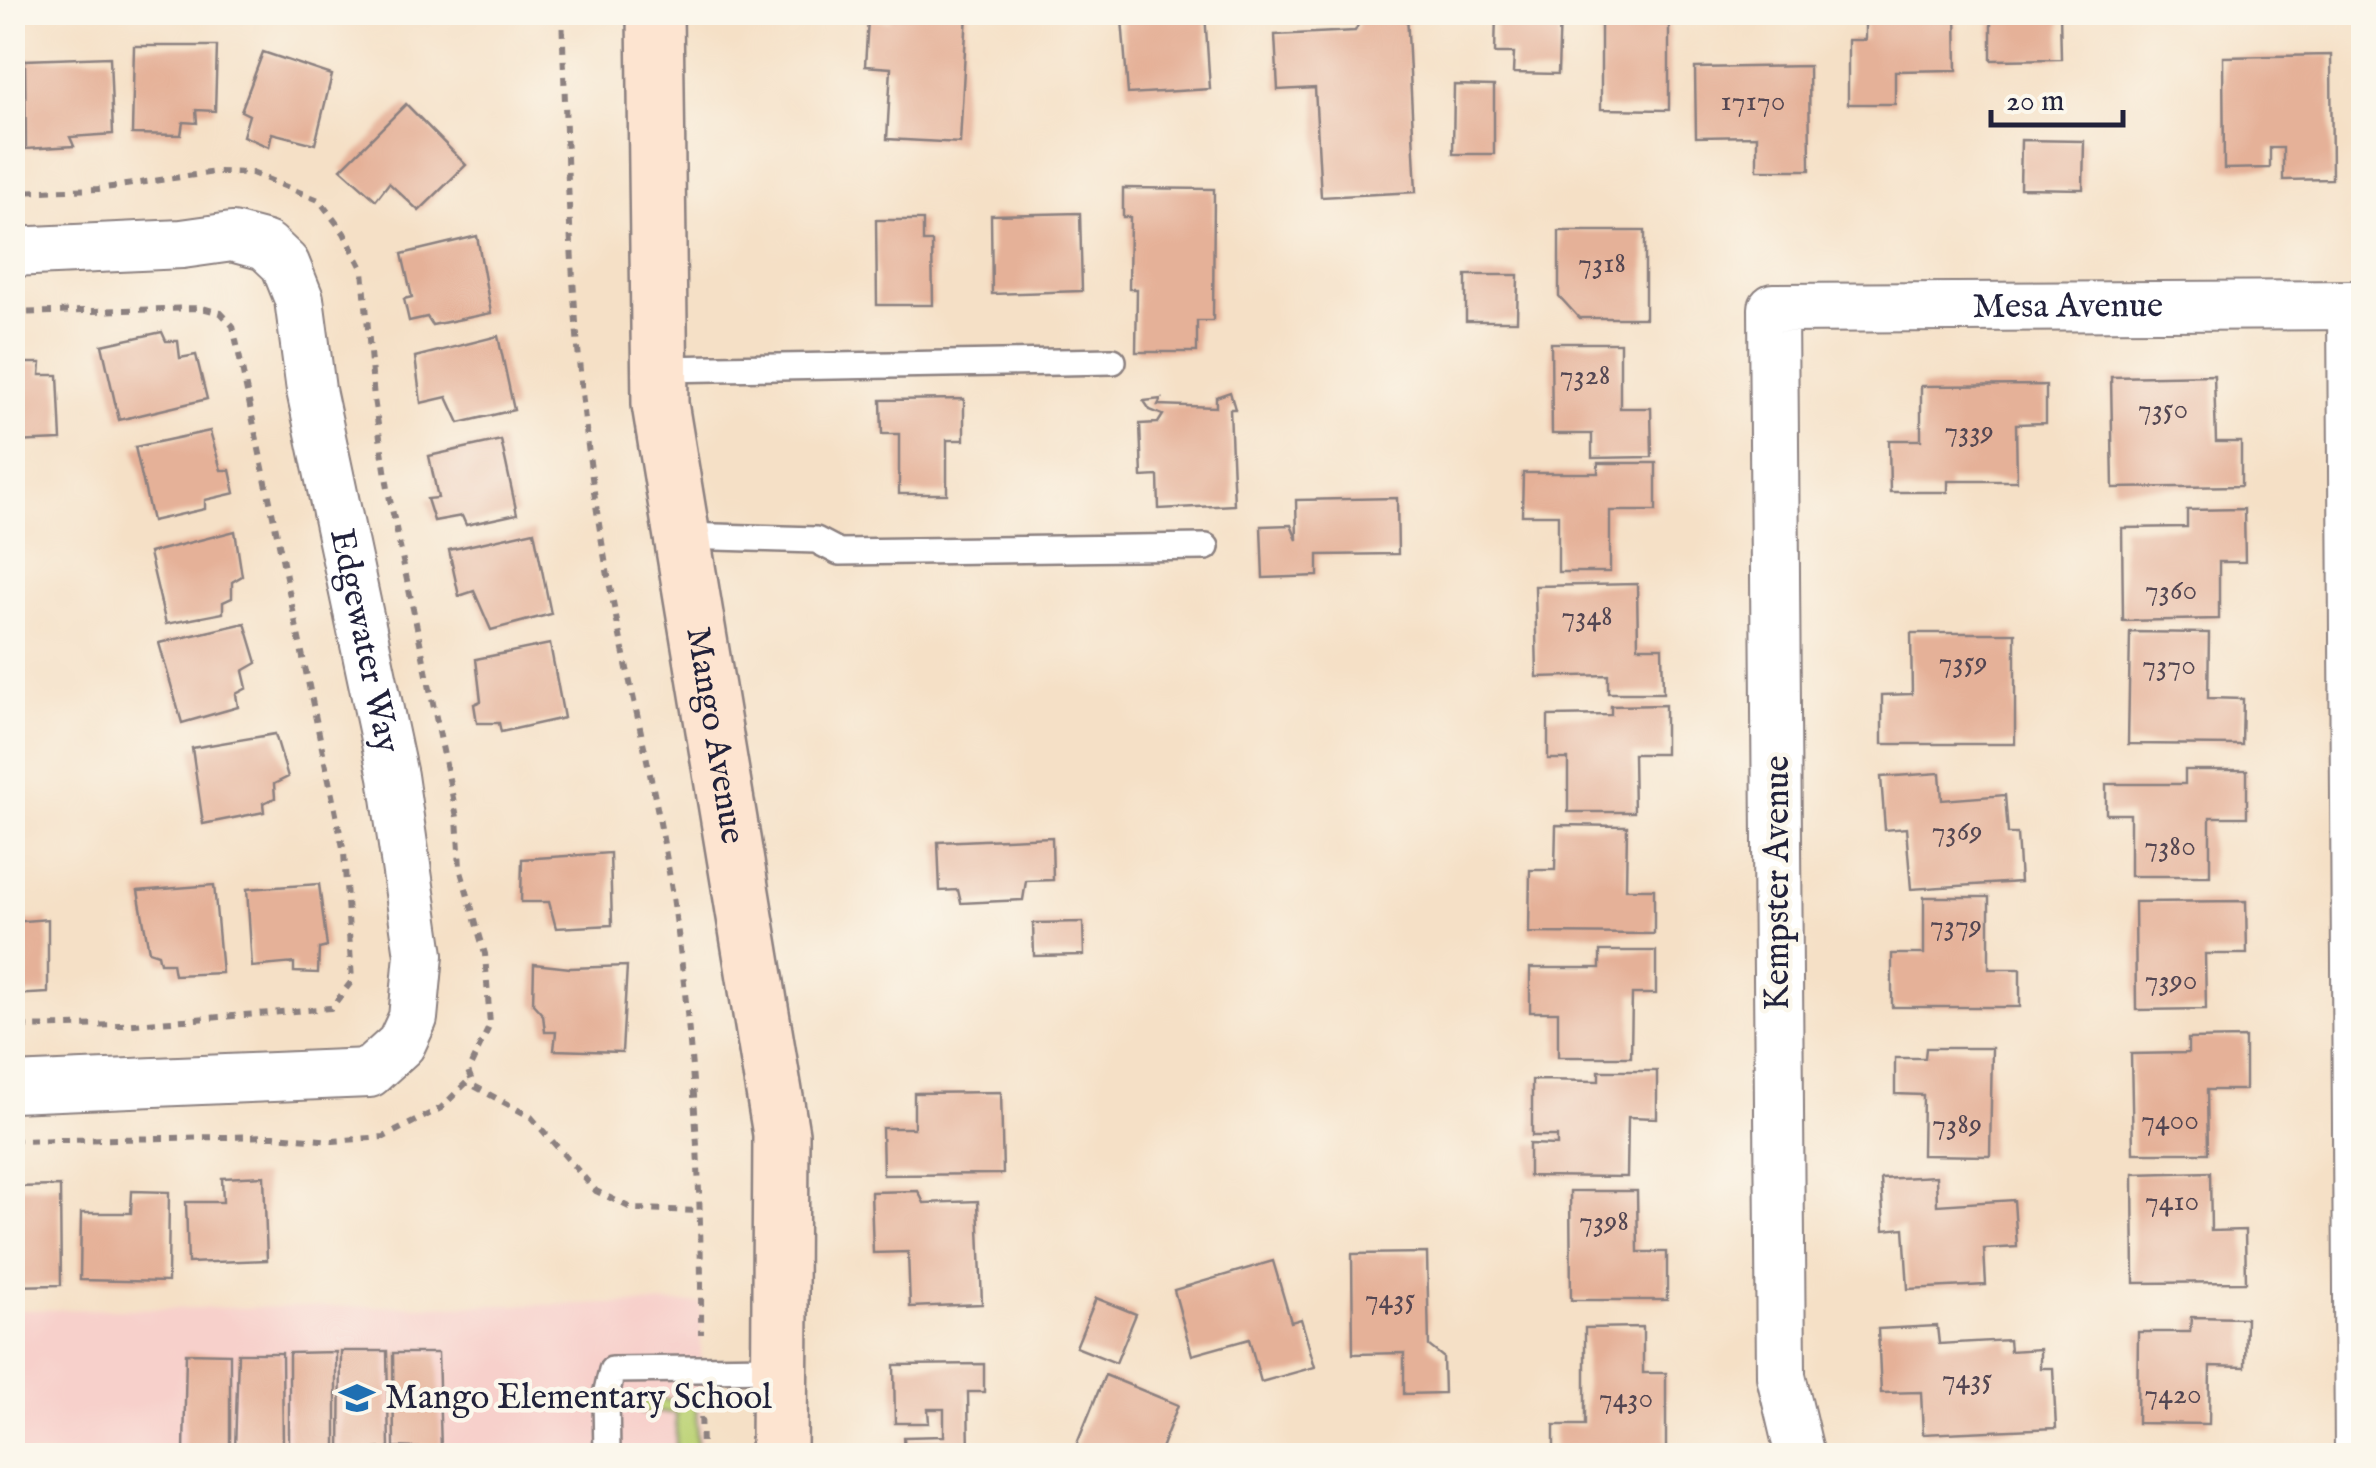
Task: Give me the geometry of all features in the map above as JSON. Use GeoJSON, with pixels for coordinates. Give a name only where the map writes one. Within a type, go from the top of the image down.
{"type":"FeatureCollection","features":[{"type":"Feature","properties":{"kind":"street","name":"Mango Avenue"},"geometry":{"type":"LineString","coordinates":[[654,12],[660,404],[781,1134],[779,1456]]}},
{"type":"Feature","properties":{"kind":"street","name":"Edgewater Way"},"geometry":{"type":"LineString","coordinates":[[12,252],[182,244],[232,237],[266,246],[285,264],[299,300],[312,390],[393,776],[419,954],[413,1018],[401,1044],[370,1074],[12,1088]]}},
{"type":"Feature","properties":{"kind":"street","name":"Mesa Avenue"},"geometry":{"type":"LineString","coordinates":[[1773,308],[2358,305]]}},
{"type":"Feature","properties":{"kind":"street"},"geometry":{"type":"LineString","coordinates":[[2358,305],[2359,1456]]}},
{"type":"Feature","properties":{"kind":"street","name":"Kempster Avenue"},"geometry":{"type":"LineString","coordinates":[[1773,308],[1781,1376],[1800,1456]]}},
{"type":"Feature","properties":{"kind":"lane"},"geometry":{"type":"LineString","coordinates":[[660,369],[1113,361]]}},
{"type":"Feature","properties":{"kind":"lane"},"geometry":{"type":"LineString","coordinates":[[682,536],[816,540],[839,552],[1206,548]]}},
{"type":"Feature","properties":{"kind":"lane"},"geometry":{"type":"LineString","coordinates":[[608,1456],[606,1395],[612,1370],[780,1368]]}},
{"type":"Feature","properties":{"kind":"path"},"geometry":{"type":"LineString","coordinates":[[562,12],[574,320],[602,546],[673,896],[694,1085],[701,1210]]}},
{"type":"Feature","properties":{"kind":"path"},"geometry":{"type":"LineString","coordinates":[[12,314],[202,308],[220,314],[233,326],[344,852],[352,981],[331,1008],[122,1025],[12,1026]]}},
{"type":"Feature","properties":{"kind":"path"},"geometry":{"type":"LineString","coordinates":[[12,1141],[274,1136],[334,1141],[384,1137],[442,1108],[471,1078]]}},
{"type":"Feature","properties":{"kind":"shaded area","name":"Mango Elementary School"},"geometry":{"type":"Polygon","coordinates":[[[701,1303],[701,1455],[13,1455],[12,1310],[701,1303]]]}},
{"type":"Feature","properties":{"kind":"green space"},"geometry":{"type":"Polygon","coordinates":[[[696,1399],[697,1455],[676,1455],[676,1413],[642,1412],[638,1400],[696,1399]]]}},
{"type":"Feature","properties":{"kind":"building"},"geometry":{"type":"Polygon","coordinates":[[[890,12],[967,12],[960,143],[887,139],[891,68],[865,66],[868,19],[890,21],[890,12]]]}},
{"type":"Feature","properties":{"kind":"building"},"geometry":{"type":"Polygon","coordinates":[[[1496,12],[1560,12],[1558,74],[1513,73],[1514,53],[1495,53],[1496,12]]]}},
{"type":"Feature","properties":{"kind":"building"},"geometry":{"type":"Polygon","coordinates":[[[1601,12],[1669,12],[1669,110],[1601,109],[1601,12]]]}},
{"type":"Feature","properties":{"kind":"building"},"geometry":{"type":"Polygon","coordinates":[[[1865,12],[1956,12],[1957,70],[1895,71],[1895,104],[1848,104],[1848,40],[1865,40],[1865,12]]]}},
{"type":"Feature","properties":{"kind":"building"},"geometry":{"type":"Polygon","coordinates":[[[1991,12],[2060,12],[2061,59],[1991,60],[1991,12]]]}},
{"type":"Feature","properties":{"kind":"building"},"geometry":{"type":"Polygon","coordinates":[[[1205,13],[1210,89],[1128,94],[1122,19],[1205,13]]]}},
{"type":"Feature","properties":{"kind":"building"},"geometry":{"type":"Polygon","coordinates":[[[1407,13],[1416,192],[1321,197],[1315,88],[1278,90],[1275,35],[1355,31],[1363,15],[1407,13]]]}},
{"type":"Feature","properties":{"kind":"building"},"geometry":{"type":"Polygon","coordinates":[[[134,46],[217,46],[215,111],[196,110],[197,123],[183,122],[181,135],[132,134],[134,46]]]}},
{"type":"Feature","properties":{"kind":"building"},"geometry":{"type":"Polygon","coordinates":[[[263,52],[332,75],[315,144],[272,133],[269,147],[243,136],[249,115],[241,111],[263,52]]]}},
{"type":"Feature","properties":{"kind":"building"},"geometry":{"type":"Polygon","coordinates":[[[2331,55],[2332,179],[2283,180],[2283,148],[2270,148],[2270,168],[2224,169],[2223,57],[2331,55]]]}},
{"type":"Feature","properties":{"kind":"building"},"geometry":{"type":"Polygon","coordinates":[[[110,57],[113,134],[70,137],[74,146],[26,149],[25,60],[110,57]]]}},
{"type":"Feature","properties":{"kind":"building"},"geometry":{"type":"Polygon","coordinates":[[[1809,66],[1810,170],[1757,170],[1757,136],[1696,137],[1695,68],[1809,66]]]}},
{"type":"Feature","properties":{"kind":"building"},"geometry":{"type":"Polygon","coordinates":[[[1454,85],[1494,86],[1494,154],[1453,154],[1454,85]]]}},
{"type":"Feature","properties":{"kind":"building"},"geometry":{"type":"Polygon","coordinates":[[[406,104],[466,165],[419,211],[389,183],[376,200],[341,169],[406,104]]]}},
{"type":"Feature","properties":{"kind":"building"},"geometry":{"type":"Polygon","coordinates":[[[2021,140],[2084,141],[2083,189],[2020,188],[2021,140]]]}},
{"type":"Feature","properties":{"kind":"building"},"geometry":{"type":"Polygon","coordinates":[[[1123,188],[1214,189],[1213,321],[1197,321],[1197,352],[1136,352],[1137,289],[1129,289],[1130,217],[1123,217],[1123,188]]]}},
{"type":"Feature","properties":{"kind":"building"},"geometry":{"type":"Polygon","coordinates":[[[1080,213],[1082,291],[992,294],[991,215],[1080,213]]]}},
{"type":"Feature","properties":{"kind":"building"},"geometry":{"type":"Polygon","coordinates":[[[876,220],[923,220],[923,242],[932,242],[933,305],[877,305],[876,220]]]}},
{"type":"Feature","properties":{"kind":"building"},"geometry":{"type":"Polygon","coordinates":[[[1559,231],[1645,231],[1645,318],[1579,318],[1559,296],[1559,231]]]}},
{"type":"Feature","properties":{"kind":"building"},"geometry":{"type":"Polygon","coordinates":[[[477,236],[491,313],[432,325],[427,317],[409,321],[404,299],[412,297],[402,254],[477,236]]]}},
{"type":"Feature","properties":{"kind":"building"},"geometry":{"type":"Polygon","coordinates":[[[1466,275],[1518,275],[1517,321],[1466,321],[1466,275]]]}},
{"type":"Feature","properties":{"kind":"building"},"geometry":{"type":"Polygon","coordinates":[[[162,332],[166,341],[178,341],[180,358],[196,355],[207,399],[119,420],[102,345],[162,332]]]}},
{"type":"Feature","properties":{"kind":"building"},"geometry":{"type":"Polygon","coordinates":[[[498,336],[514,410],[459,423],[447,397],[421,403],[415,357],[498,336]]]}},
{"type":"Feature","properties":{"kind":"building"},"geometry":{"type":"Polygon","coordinates":[[[1551,343],[1620,343],[1620,408],[1651,408],[1652,457],[1592,458],[1592,434],[1552,434],[1551,343]]]}},
{"type":"Feature","properties":{"kind":"building"},"geometry":{"type":"Polygon","coordinates":[[[19,352],[18,363],[41,363],[40,375],[58,375],[61,440],[12,442],[12,353],[19,352]]]}},
{"type":"Feature","properties":{"kind":"building"},"geometry":{"type":"Polygon","coordinates":[[[2214,375],[2216,442],[2241,442],[2241,486],[2113,488],[2111,377],[2214,375]]]}},
{"type":"Feature","properties":{"kind":"building"},"geometry":{"type":"Polygon","coordinates":[[[2046,385],[2046,423],[2016,424],[2017,481],[1948,481],[1948,492],[1890,492],[1889,440],[1921,440],[1921,386],[2046,385]]]}},
{"type":"Feature","properties":{"kind":"building"},"geometry":{"type":"Polygon","coordinates":[[[1230,392],[1235,409],[1230,409],[1234,505],[1159,509],[1158,476],[1142,477],[1140,424],[1158,423],[1163,415],[1150,410],[1144,401],[1161,399],[1158,405],[1216,407],[1216,397],[1230,392]]]}},
{"type":"Feature","properties":{"kind":"building"},"geometry":{"type":"Polygon","coordinates":[[[964,399],[964,440],[947,440],[947,494],[899,494],[899,434],[882,434],[881,400],[964,399]]]}},
{"type":"Feature","properties":{"kind":"building"},"geometry":{"type":"Polygon","coordinates":[[[210,431],[221,470],[230,470],[235,493],[205,500],[205,509],[152,521],[135,447],[210,431]]]}},
{"type":"Feature","properties":{"kind":"building"},"geometry":{"type":"Polygon","coordinates":[[[501,440],[517,514],[466,525],[462,516],[434,521],[427,499],[438,498],[429,456],[501,440]]]}},
{"type":"Feature","properties":{"kind":"building"},"geometry":{"type":"Polygon","coordinates":[[[1598,463],[1656,463],[1656,511],[1610,511],[1610,572],[1558,572],[1558,515],[1522,515],[1523,473],[1598,473],[1598,463]]]}},
{"type":"Feature","properties":{"kind":"building"},"geometry":{"type":"Polygon","coordinates":[[[1397,498],[1398,554],[1318,555],[1318,576],[1263,578],[1261,526],[1291,525],[1297,540],[1296,500],[1397,498]]]}},
{"type":"Feature","properties":{"kind":"building"},"geometry":{"type":"Polygon","coordinates":[[[2244,509],[2245,562],[2219,562],[2219,619],[2123,621],[2122,528],[2187,527],[2187,510],[2244,509]]]}},
{"type":"Feature","properties":{"kind":"building"},"geometry":{"type":"Polygon","coordinates":[[[235,531],[242,576],[232,582],[232,598],[223,602],[223,613],[166,624],[149,553],[235,531]]]}},
{"type":"Feature","properties":{"kind":"building"},"geometry":{"type":"Polygon","coordinates":[[[534,531],[551,614],[491,630],[474,591],[459,596],[449,550],[534,531]]]}},
{"type":"Feature","properties":{"kind":"building"},"geometry":{"type":"Polygon","coordinates":[[[1637,584],[1638,647],[1662,647],[1663,693],[1608,693],[1608,675],[1537,677],[1535,586],[1637,584]]]}},
{"type":"Feature","properties":{"kind":"building"},"geometry":{"type":"Polygon","coordinates":[[[245,623],[257,663],[243,671],[247,688],[236,694],[238,707],[182,723],[159,643],[245,623]]]}},
{"type":"Feature","properties":{"kind":"building"},"geometry":{"type":"Polygon","coordinates":[[[2130,632],[2209,633],[2208,698],[2243,699],[2242,745],[2128,744],[2130,632]]]}},
{"type":"Feature","properties":{"kind":"building"},"geometry":{"type":"Polygon","coordinates":[[[1911,633],[2015,633],[2015,744],[1882,744],[1882,695],[1912,694],[1911,633]]]}},
{"type":"Feature","properties":{"kind":"building"},"geometry":{"type":"Polygon","coordinates":[[[550,644],[564,718],[501,732],[499,723],[477,723],[474,704],[481,701],[476,659],[550,644]]]}},
{"type":"Feature","properties":{"kind":"building"},"geometry":{"type":"Polygon","coordinates":[[[1665,705],[1665,754],[1633,754],[1634,812],[1568,812],[1568,759],[1548,759],[1548,716],[1611,715],[1611,706],[1665,705]]]}},
{"type":"Feature","properties":{"kind":"building"},"geometry":{"type":"Polygon","coordinates":[[[275,734],[288,777],[274,784],[275,798],[263,803],[264,812],[203,824],[192,748],[275,734]]]}},
{"type":"Feature","properties":{"kind":"building"},"geometry":{"type":"Polygon","coordinates":[[[2185,770],[2247,770],[2247,817],[2210,817],[2210,876],[2130,876],[2130,814],[2106,814],[2106,784],[2185,784],[2185,770]]]}},
{"type":"Feature","properties":{"kind":"building"},"geometry":{"type":"Polygon","coordinates":[[[1940,773],[1942,800],[2005,795],[2008,834],[2017,834],[2020,882],[1911,889],[1906,828],[1885,830],[1881,777],[1940,773]]]}},
{"type":"Feature","properties":{"kind":"building"},"geometry":{"type":"Polygon","coordinates":[[[1556,825],[1627,826],[1626,889],[1654,889],[1654,934],[1529,933],[1530,870],[1555,870],[1556,825]]]}},
{"type":"Feature","properties":{"kind":"building"},"geometry":{"type":"Polygon","coordinates":[[[1052,837],[1053,880],[1026,881],[1023,900],[961,903],[958,890],[940,891],[938,842],[1052,837]]]}},
{"type":"Feature","properties":{"kind":"building"},"geometry":{"type":"Polygon","coordinates":[[[610,853],[612,925],[556,928],[549,902],[521,902],[522,859],[610,853]]]}},
{"type":"Feature","properties":{"kind":"building"},"geometry":{"type":"Polygon","coordinates":[[[319,884],[327,947],[319,949],[318,973],[294,972],[294,963],[252,967],[247,889],[319,884]]]}},
{"type":"Feature","properties":{"kind":"building"},"geometry":{"type":"Polygon","coordinates":[[[214,885],[222,973],[174,975],[172,963],[160,963],[158,954],[149,951],[138,891],[214,885]]]}},
{"type":"Feature","properties":{"kind":"building"},"geometry":{"type":"Polygon","coordinates":[[[1924,897],[1989,897],[1989,969],[2020,969],[2020,1007],[1892,1007],[1892,954],[1924,954],[1924,897]]]}},
{"type":"Feature","properties":{"kind":"building"},"geometry":{"type":"Polygon","coordinates":[[[2246,901],[2247,954],[2205,954],[2206,1009],[2136,1010],[2135,902],[2246,901]]]}},
{"type":"Feature","properties":{"kind":"building"},"geometry":{"type":"Polygon","coordinates":[[[48,919],[48,993],[12,995],[12,922],[48,919]]]}},
{"type":"Feature","properties":{"kind":"building"},"geometry":{"type":"Polygon","coordinates":[[[1083,922],[1084,955],[1034,956],[1033,923],[1083,922]]]}},
{"type":"Feature","properties":{"kind":"building"},"geometry":{"type":"Polygon","coordinates":[[[1600,951],[1656,951],[1656,994],[1632,994],[1631,1057],[1558,1057],[1558,1012],[1530,1012],[1530,968],[1600,968],[1600,951]]]}},
{"type":"Feature","properties":{"kind":"building"},"geometry":{"type":"Polygon","coordinates":[[[534,964],[570,968],[627,966],[622,1052],[554,1050],[556,1032],[545,1032],[543,1015],[533,1004],[534,964]]]}},
{"type":"Feature","properties":{"kind":"building"},"geometry":{"type":"Polygon","coordinates":[[[2245,1038],[2245,1090],[2207,1090],[2208,1153],[2133,1153],[2131,1054],[2188,1053],[2188,1039],[2245,1038]]]}},
{"type":"Feature","properties":{"kind":"building"},"geometry":{"type":"Polygon","coordinates":[[[1926,1048],[1992,1048],[1990,1156],[1922,1155],[1923,1095],[1895,1094],[1895,1058],[1925,1058],[1926,1048]]]}},
{"type":"Feature","properties":{"kind":"building"},"geometry":{"type":"Polygon","coordinates":[[[1599,1071],[1657,1071],[1657,1118],[1628,1117],[1627,1177],[1529,1176],[1529,1144],[1557,1145],[1557,1136],[1532,1136],[1532,1080],[1599,1081],[1599,1071]]]}},
{"type":"Feature","properties":{"kind":"building"},"geometry":{"type":"Polygon","coordinates":[[[1001,1092],[1003,1174],[883,1175],[882,1128],[914,1128],[914,1093],[1001,1092]]]}},
{"type":"Feature","properties":{"kind":"building"},"geometry":{"type":"Polygon","coordinates":[[[2210,1172],[2211,1231],[2245,1230],[2246,1282],[2134,1283],[2133,1174],[2210,1172]]]}},
{"type":"Feature","properties":{"kind":"building"},"geometry":{"type":"Polygon","coordinates":[[[264,1176],[267,1260],[188,1263],[186,1202],[223,1202],[222,1178],[264,1176]]]}},
{"type":"Feature","properties":{"kind":"building"},"geometry":{"type":"Polygon","coordinates":[[[1936,1176],[1937,1205],[2014,1200],[2017,1247],[1984,1249],[1986,1285],[1908,1289],[1904,1228],[1884,1230],[1881,1179],[1936,1176]]]}},
{"type":"Feature","properties":{"kind":"building"},"geometry":{"type":"Polygon","coordinates":[[[60,1186],[61,1285],[12,1286],[12,1187],[60,1186]]]}},
{"type":"Feature","properties":{"kind":"building"},"geometry":{"type":"Polygon","coordinates":[[[132,1191],[169,1192],[168,1282],[80,1280],[81,1213],[131,1213],[132,1191]]]}},
{"type":"Feature","properties":{"kind":"building"},"geometry":{"type":"Polygon","coordinates":[[[918,1191],[924,1203],[978,1201],[982,1304],[910,1307],[908,1252],[873,1253],[871,1192],[918,1191]]]}},
{"type":"Feature","properties":{"kind":"building"},"geometry":{"type":"Polygon","coordinates":[[[1570,1191],[1637,1191],[1638,1252],[1667,1252],[1667,1300],[1571,1300],[1570,1191]]]}},
{"type":"Feature","properties":{"kind":"building"},"geometry":{"type":"Polygon","coordinates":[[[1427,1253],[1429,1346],[1443,1357],[1444,1393],[1404,1394],[1404,1353],[1353,1354],[1352,1254],[1427,1253]]]}},
{"type":"Feature","properties":{"kind":"building"},"geometry":{"type":"Polygon","coordinates":[[[1273,1261],[1291,1322],[1301,1319],[1315,1367],[1261,1382],[1249,1339],[1192,1355],[1174,1290],[1273,1261]]]}},
{"type":"Feature","properties":{"kind":"building"},"geometry":{"type":"Polygon","coordinates":[[[1096,1298],[1136,1314],[1116,1363],[1076,1347],[1096,1298]]]}},
{"type":"Feature","properties":{"kind":"building"},"geometry":{"type":"Polygon","coordinates":[[[2191,1317],[2246,1318],[2245,1367],[2210,1366],[2209,1424],[2137,1423],[2138,1332],[2190,1332],[2191,1317]]]}},
{"type":"Feature","properties":{"kind":"building"},"geometry":{"type":"Polygon","coordinates":[[[1937,1326],[1939,1344],[2009,1340],[2010,1351],[2040,1349],[2040,1368],[2053,1368],[2056,1428],[1923,1434],[1921,1392],[1881,1393],[1878,1329],[1937,1326]]]}},
{"type":"Feature","properties":{"kind":"building"},"geometry":{"type":"Polygon","coordinates":[[[1643,1327],[1643,1373],[1666,1373],[1666,1456],[1554,1456],[1554,1425],[1585,1425],[1585,1328],[1643,1327]]]}},
{"type":"Feature","properties":{"kind":"building"},"geometry":{"type":"Polygon","coordinates":[[[341,1351],[387,1351],[389,1448],[340,1452],[341,1351]]]}},
{"type":"Feature","properties":{"kind":"building"},"geometry":{"type":"Polygon","coordinates":[[[336,1352],[336,1448],[289,1450],[289,1353],[336,1352]]]}},
{"type":"Feature","properties":{"kind":"building"},"geometry":{"type":"Polygon","coordinates":[[[186,1353],[230,1354],[230,1450],[184,1452],[186,1353]]]}},
{"type":"Feature","properties":{"kind":"building"},"geometry":{"type":"Polygon","coordinates":[[[238,1353],[282,1353],[283,1450],[235,1450],[238,1353]]]}},
{"type":"Feature","properties":{"kind":"building"},"geometry":{"type":"Polygon","coordinates":[[[393,1353],[438,1353],[441,1449],[394,1447],[393,1353]]]}},
{"type":"Feature","properties":{"kind":"building"},"geometry":{"type":"Polygon","coordinates":[[[984,1364],[984,1392],[968,1392],[969,1456],[905,1456],[904,1437],[944,1436],[944,1409],[928,1409],[929,1423],[895,1423],[894,1365],[984,1364]]]}},
{"type":"Feature","properties":{"kind":"building"},"geometry":{"type":"Polygon","coordinates":[[[1105,1375],[1178,1405],[1158,1456],[1072,1456],[1105,1375]]]}},
{"type":"Feature","properties":{"kind":"place","name":"Mango Elementary School"},"geometry":{"type":"Point","coordinates":[357,1398]}}]}
